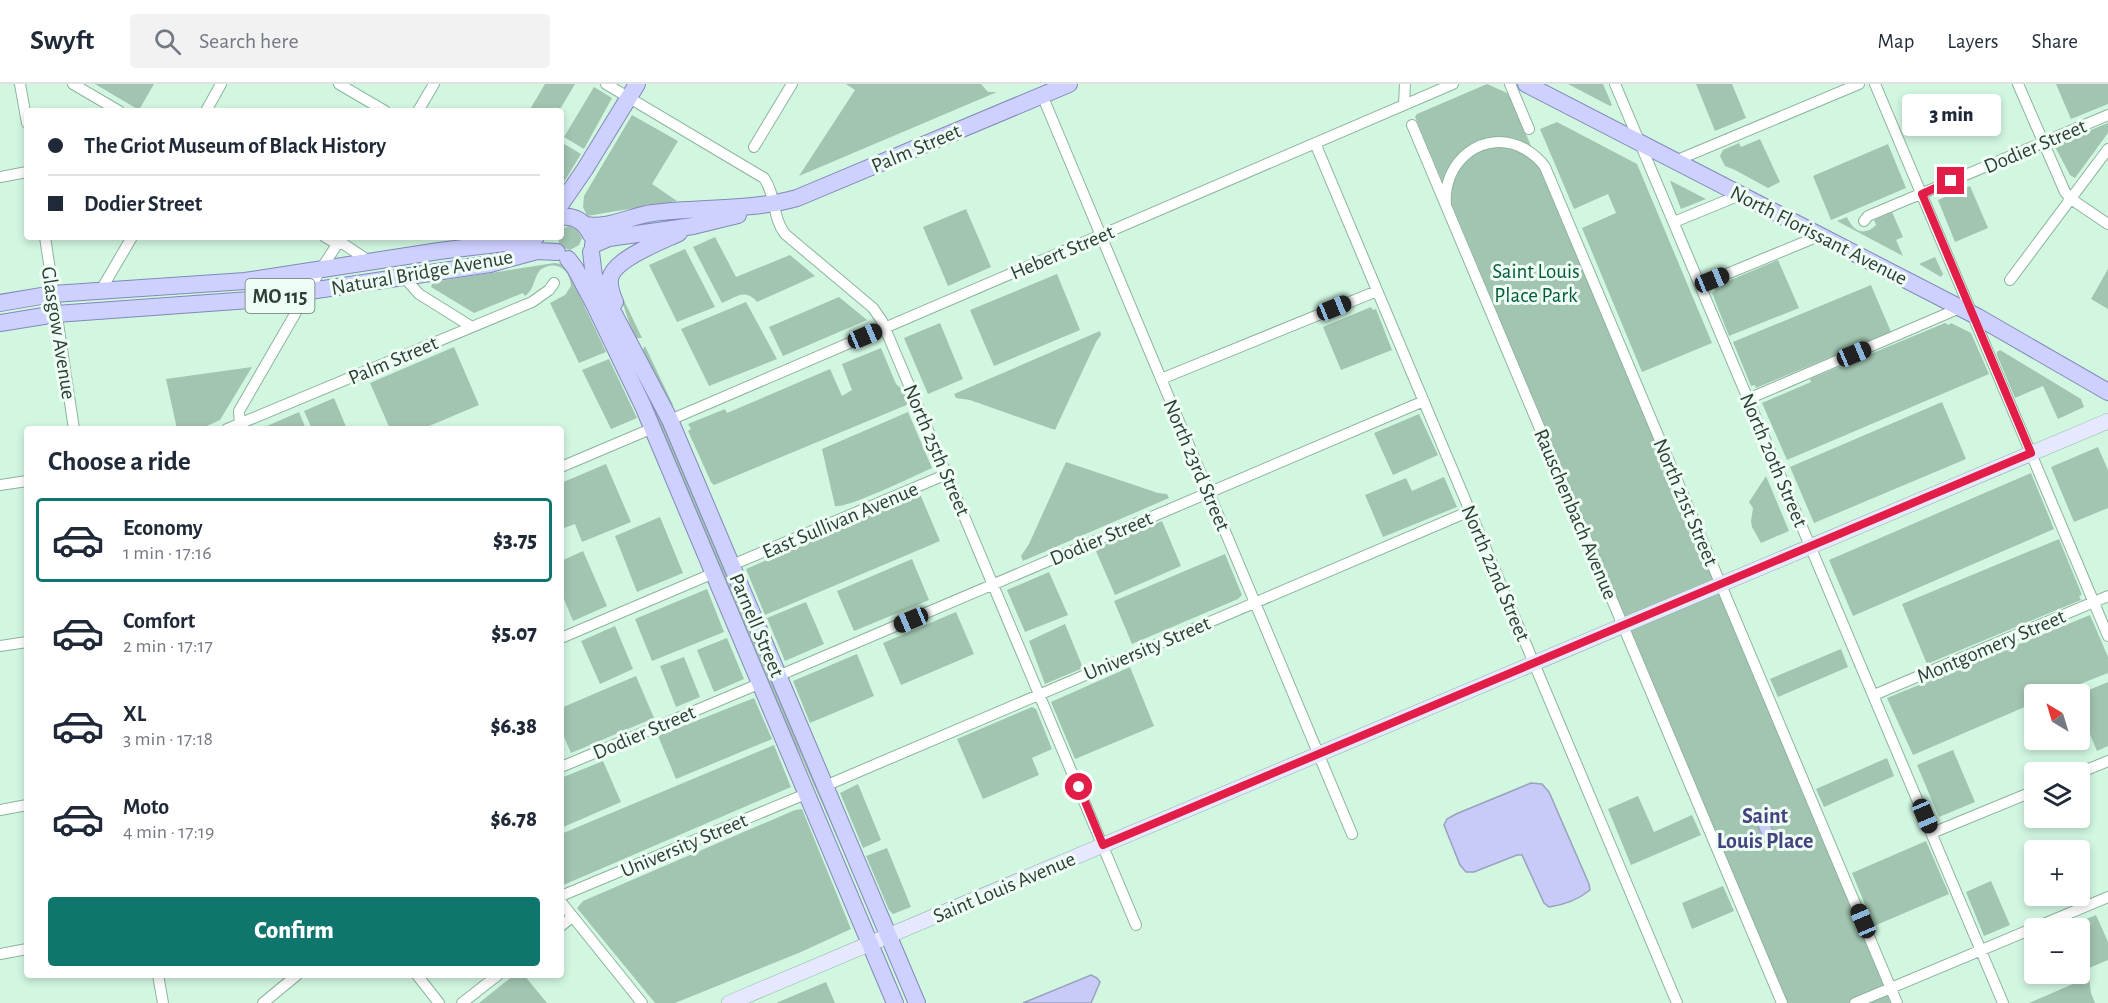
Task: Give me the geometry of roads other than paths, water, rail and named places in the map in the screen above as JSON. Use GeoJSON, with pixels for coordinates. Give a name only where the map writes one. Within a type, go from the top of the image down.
{"type":"FeatureCollection","features":[{"type":"Feature","properties":{"kind":"main road","name":"Palm Street"},"geometry":{"type":"LineString","coordinates":[[767,205],[807,194],[1069,84]]}},
{"type":"Feature","properties":{"kind":"main road","name":"North Florissant Avenue"},"geometry":{"type":"LineString","coordinates":[[1526,84],[1966,311],[2108,392]]}},
{"type":"Feature","properties":{"kind":"main road"},"geometry":{"type":"LineString","coordinates":[[564,200],[633,91]]}},
{"type":"Feature","properties":{"kind":"main road","name":"Parnell Street"},"geometry":{"type":"LineString","coordinates":[[585,169],[574,198],[575,210],[591,235],[594,276],[670,420],[916,1003]]}},
{"type":"Feature","properties":{"kind":"main road"},"geometry":{"type":"LineString","coordinates":[[564,217],[605,226],[657,213],[767,205]]}},
{"type":"Feature","properties":{"kind":"main road"},"geometry":{"type":"LineString","coordinates":[[592,248],[609,238],[693,226],[767,205]]}},
{"type":"Feature","properties":{"kind":"main road"},"geometry":{"type":"LineString","coordinates":[[626,334],[610,290],[613,272],[631,257],[693,226]]}},
{"type":"Feature","properties":{"kind":"main road","name":"Natural Bridge Avenue"},"geometry":{"type":"LineString","coordinates":[[0,303],[53,294],[245,281],[439,250],[525,240]]}},
{"type":"Feature","properties":{"kind":"main road","name":"Parnell Street"},"geometry":{"type":"LineString","coordinates":[[550,240],[575,268],[653,428],[895,1003]]}},
{"type":"Feature","properties":{"kind":"main road","name":"Natural Bridge Avenue"},"geometry":{"type":"LineString","coordinates":[[0,323],[56,314],[250,300],[490,264],[537,251],[582,258],[592,248]]}},
{"type":"Feature","properties":{"kind":"main road"},"geometry":{"type":"LineString","coordinates":[[308,291],[353,274],[405,264],[439,250]]}},
{"type":"Feature","properties":{"kind":"main road"},"geometry":{"type":"LineString","coordinates":[[193,304],[275,285],[321,269]]}},
{"type":"Feature","properties":{"kind":"main road"},"geometry":{"type":"LineString","coordinates":[[56,314],[76,302],[132,297],[168,286]]}},
{"type":"Feature","properties":{"kind":"main road"},"geometry":{"type":"LineString","coordinates":[[0,314],[31,308],[53,294]]}},
{"type":"Feature","properties":{"kind":"main road"},"geometry":{"type":"LineString","coordinates":[[825,835],[854,881],[874,922],[888,936]]}},
{"type":"Feature","properties":{"kind":"street"},"geometry":{"type":"LineString","coordinates":[[20,84],[24,108]]}},
{"type":"Feature","properties":{"kind":"street"},"geometry":{"type":"LineString","coordinates":[[73,84],[113,108]]}},
{"type":"Feature","properties":{"kind":"street"},"geometry":{"type":"LineString","coordinates":[[208,108],[221,84]]}},
{"type":"Feature","properties":{"kind":"street"},"geometry":{"type":"LineString","coordinates":[[339,84],[380,108]]}},
{"type":"Feature","properties":{"kind":"street"},"geometry":{"type":"LineString","coordinates":[[420,108],[434,84]]}},
{"type":"Feature","properties":{"kind":"street","name":"North 25th Street"},"geometry":{"type":"LineString","coordinates":[[606,84],[633,91],[760,175],[767,183],[767,205],[785,234],[873,308],[885,328],[1136,925]]}},
{"type":"Feature","properties":{"kind":"street"},"geometry":{"type":"LineString","coordinates":[[754,147],[792,84]]}},
{"type":"Feature","properties":{"kind":"street"},"geometry":{"type":"LineString","coordinates":[[1404,105],[1405,84]]}},
{"type":"Feature","properties":{"kind":"street","name":"Hebert Street"},"geometry":{"type":"LineString","coordinates":[[670,420],[1453,84]]}},
{"type":"Feature","properties":{"kind":"street"},"geometry":{"type":"LineString","coordinates":[[1510,84],[1529,129]]}},
{"type":"Feature","properties":{"kind":"street","name":"North 20th Street"},"geometry":{"type":"LineString","coordinates":[[1615,84],[2003,1003]]}},
{"type":"Feature","properties":{"kind":"street"},"geometry":{"type":"LineString","coordinates":[[1675,161],[1859,84]]}},
{"type":"Feature","properties":{"kind":"street"},"geometry":{"type":"LineString","coordinates":[[1875,84],[1922,194],[1966,311],[2031,453],[2108,636]]}},
{"type":"Feature","properties":{"kind":"street"},"geometry":{"type":"LineString","coordinates":[[2018,84],[2061,184],[2071,199],[2108,224]]}},
{"type":"Feature","properties":{"kind":"street","name":"North 23rd Street"},"geometry":{"type":"LineString","coordinates":[[1042,95],[1352,834]]}},
{"type":"Feature","properties":{"kind":"street","name":"Dodier Street"},"geometry":{"type":"LineString","coordinates":[[1864,221],[1868,216],[2108,115]]}},
{"type":"Feature","properties":{"kind":"street","name":"Rauschenbach Avenue"},"geometry":{"type":"LineString","coordinates":[[1412,125],[1782,1003]]}},
{"type":"Feature","properties":{"kind":"street","name":"North 21st Street"},"geometry":{"type":"LineString","coordinates":[[1446,205],[1447,183],[1456,164],[1465,154],[1483,144],[1498,142],[1515,145],[1534,154],[1545,168],[1897,1003]]}},
{"type":"Feature","properties":{"kind":"street","name":"North 22nd Street"},"geometry":{"type":"LineString","coordinates":[[1315,143],[1677,1003]]}},
{"type":"Feature","properties":{"kind":"street"},"geometry":{"type":"LineString","coordinates":[[2010,280],[2108,149]]}},
{"type":"Feature","properties":{"kind":"street"},"geometry":{"type":"LineString","coordinates":[[0,177],[24,173]]}},
{"type":"Feature","properties":{"kind":"street"},"geometry":{"type":"LineString","coordinates":[[1674,222],[1740,195]]}},
{"type":"Feature","properties":{"kind":"street"},"geometry":{"type":"LineString","coordinates":[[1700,285],[1819,236]]}},
{"type":"Feature","properties":{"kind":"street","name":"Glasgow Avenue"},"geometry":{"type":"LineString","coordinates":[[45,240],[74,426]]}},
{"type":"Feature","properties":{"kind":"street"},"geometry":{"type":"LineString","coordinates":[[101,290],[130,240]]}},
{"type":"Feature","properties":{"kind":"street"},"geometry":{"type":"LineString","coordinates":[[240,426],[240,411],[339,240]]}},
{"type":"Feature","properties":{"kind":"street"},"geometry":{"type":"LineString","coordinates":[[341,240],[370,261]]}},
{"type":"Feature","properties":{"kind":"street"},"geometry":{"type":"LineString","coordinates":[[404,277],[414,290],[472,327]]}},
{"type":"Feature","properties":{"kind":"street","name":"Palm Street"},"geometry":{"type":"LineString","coordinates":[[242,426],[532,302],[549,290],[554,283]]}},
{"type":"Feature","properties":{"kind":"street"},"geometry":{"type":"LineString","coordinates":[[1161,379],[1377,291]]}},
{"type":"Feature","properties":{"kind":"street"},"geometry":{"type":"LineString","coordinates":[[1749,399],[1966,311]]}},
{"type":"Feature","properties":{"kind":"street","name":"Dodier Street"},"geometry":{"type":"LineString","coordinates":[[778,676],[1424,401]]}},
{"type":"Feature","properties":{"kind":"street","name":"Saint Louis Avenue"},"geometry":{"type":"LineString","coordinates":[[729,1003],[2108,421]]}},
{"type":"Feature","properties":{"kind":"street"},"geometry":{"type":"LineString","coordinates":[[564,466],[653,428]]}},
{"type":"Feature","properties":{"kind":"street","name":"East Sullivan Avenue"},"geometry":{"type":"LineString","coordinates":[[732,565],[947,474]]}},
{"type":"Feature","properties":{"kind":"street"},"geometry":{"type":"LineString","coordinates":[[0,485],[24,481]]}},
{"type":"Feature","properties":{"kind":"street","name":"University Street"},"geometry":{"type":"LineString","coordinates":[[825,786],[1470,511]]}},
{"type":"Feature","properties":{"kind":"street"},"geometry":{"type":"LineString","coordinates":[[564,637],[714,573]]}},
{"type":"Feature","properties":{"kind":"street","name":"Montgomery Street"},"geometry":{"type":"LineString","coordinates":[[1874,695],[2108,597]]}},
{"type":"Feature","properties":{"kind":"street"},"geometry":{"type":"LineString","coordinates":[[0,646],[24,642]]}},
{"type":"Feature","properties":{"kind":"street","name":"Dodier Street"},"geometry":{"type":"LineString","coordinates":[[564,766],[761,683]]}},
{"type":"Feature","properties":{"kind":"street"},"geometry":{"type":"LineString","coordinates":[[2090,768],[2108,761]]}},
{"type":"Feature","properties":{"kind":"street","name":"University Street"},"geometry":{"type":"LineString","coordinates":[[564,895],[808,793]]}},
{"type":"Feature","properties":{"kind":"street"},"geometry":{"type":"LineString","coordinates":[[1932,833],[2024,796]]}},
{"type":"Feature","properties":{"kind":"street"},"geometry":{"type":"LineString","coordinates":[[0,810],[24,806]]}},
{"type":"Feature","properties":{"kind":"street"},"geometry":{"type":"LineString","coordinates":[[1855,1003],[2108,897]]}},
{"type":"Feature","properties":{"kind":"street"},"geometry":{"type":"LineString","coordinates":[[564,906],[642,1003]]}},
{"type":"Feature","properties":{"kind":"street"},"geometry":{"type":"LineString","coordinates":[[564,924],[573,917]]}},
{"type":"Feature","properties":{"kind":"street"},"geometry":{"type":"LineString","coordinates":[[0,954],[24,950]]}},
{"type":"Feature","properties":{"kind":"street"},"geometry":{"type":"LineString","coordinates":[[159,978],[163,1003]]}},
{"type":"Feature","properties":{"kind":"street"},"geometry":{"type":"LineString","coordinates":[[263,1003],[293,978]]}},
{"type":"Feature","properties":{"kind":"street"},"geometry":{"type":"LineString","coordinates":[[419,978],[439,1003]]}},
{"type":"Feature","properties":{"kind":"street"},"geometry":{"type":"LineString","coordinates":[[462,1003],[494,978]]}},
{"type":"Feature","properties":{"kind":"water"},"geometry":{"type":"Polygon","coordinates":[[[1531,783],[1542,784],[1549,792],[1589,884],[1590,890],[1560,905],[1549,907],[1544,903],[1522,855],[1474,872],[1466,872],[1460,865],[1444,825],[1447,819],[1456,814],[1531,783]]]}},
{"type":"Feature","properties":{"kind":"water"},"geometry":{"type":"Polygon","coordinates":[[[1762,813],[1767,816],[1774,833],[1771,840],[1763,838],[1756,821],[1758,814],[1762,813]]]}},
{"type":"Feature","properties":{"kind":"water"},"geometry":{"type":"Polygon","coordinates":[[[1091,975],[1100,982],[1091,1003],[1023,1003],[1091,975]]]}},
{"type":"Feature","properties":{"kind":"district","name":"Saint Louis Place"},"geometry":{"type":"Point","coordinates":[1765,828]}},
{"type":"Feature","properties":{"kind":"park label","name":"Saint Louis Place Park"},"geometry":{"type":"Point","coordinates":[1536,283]}}]}
